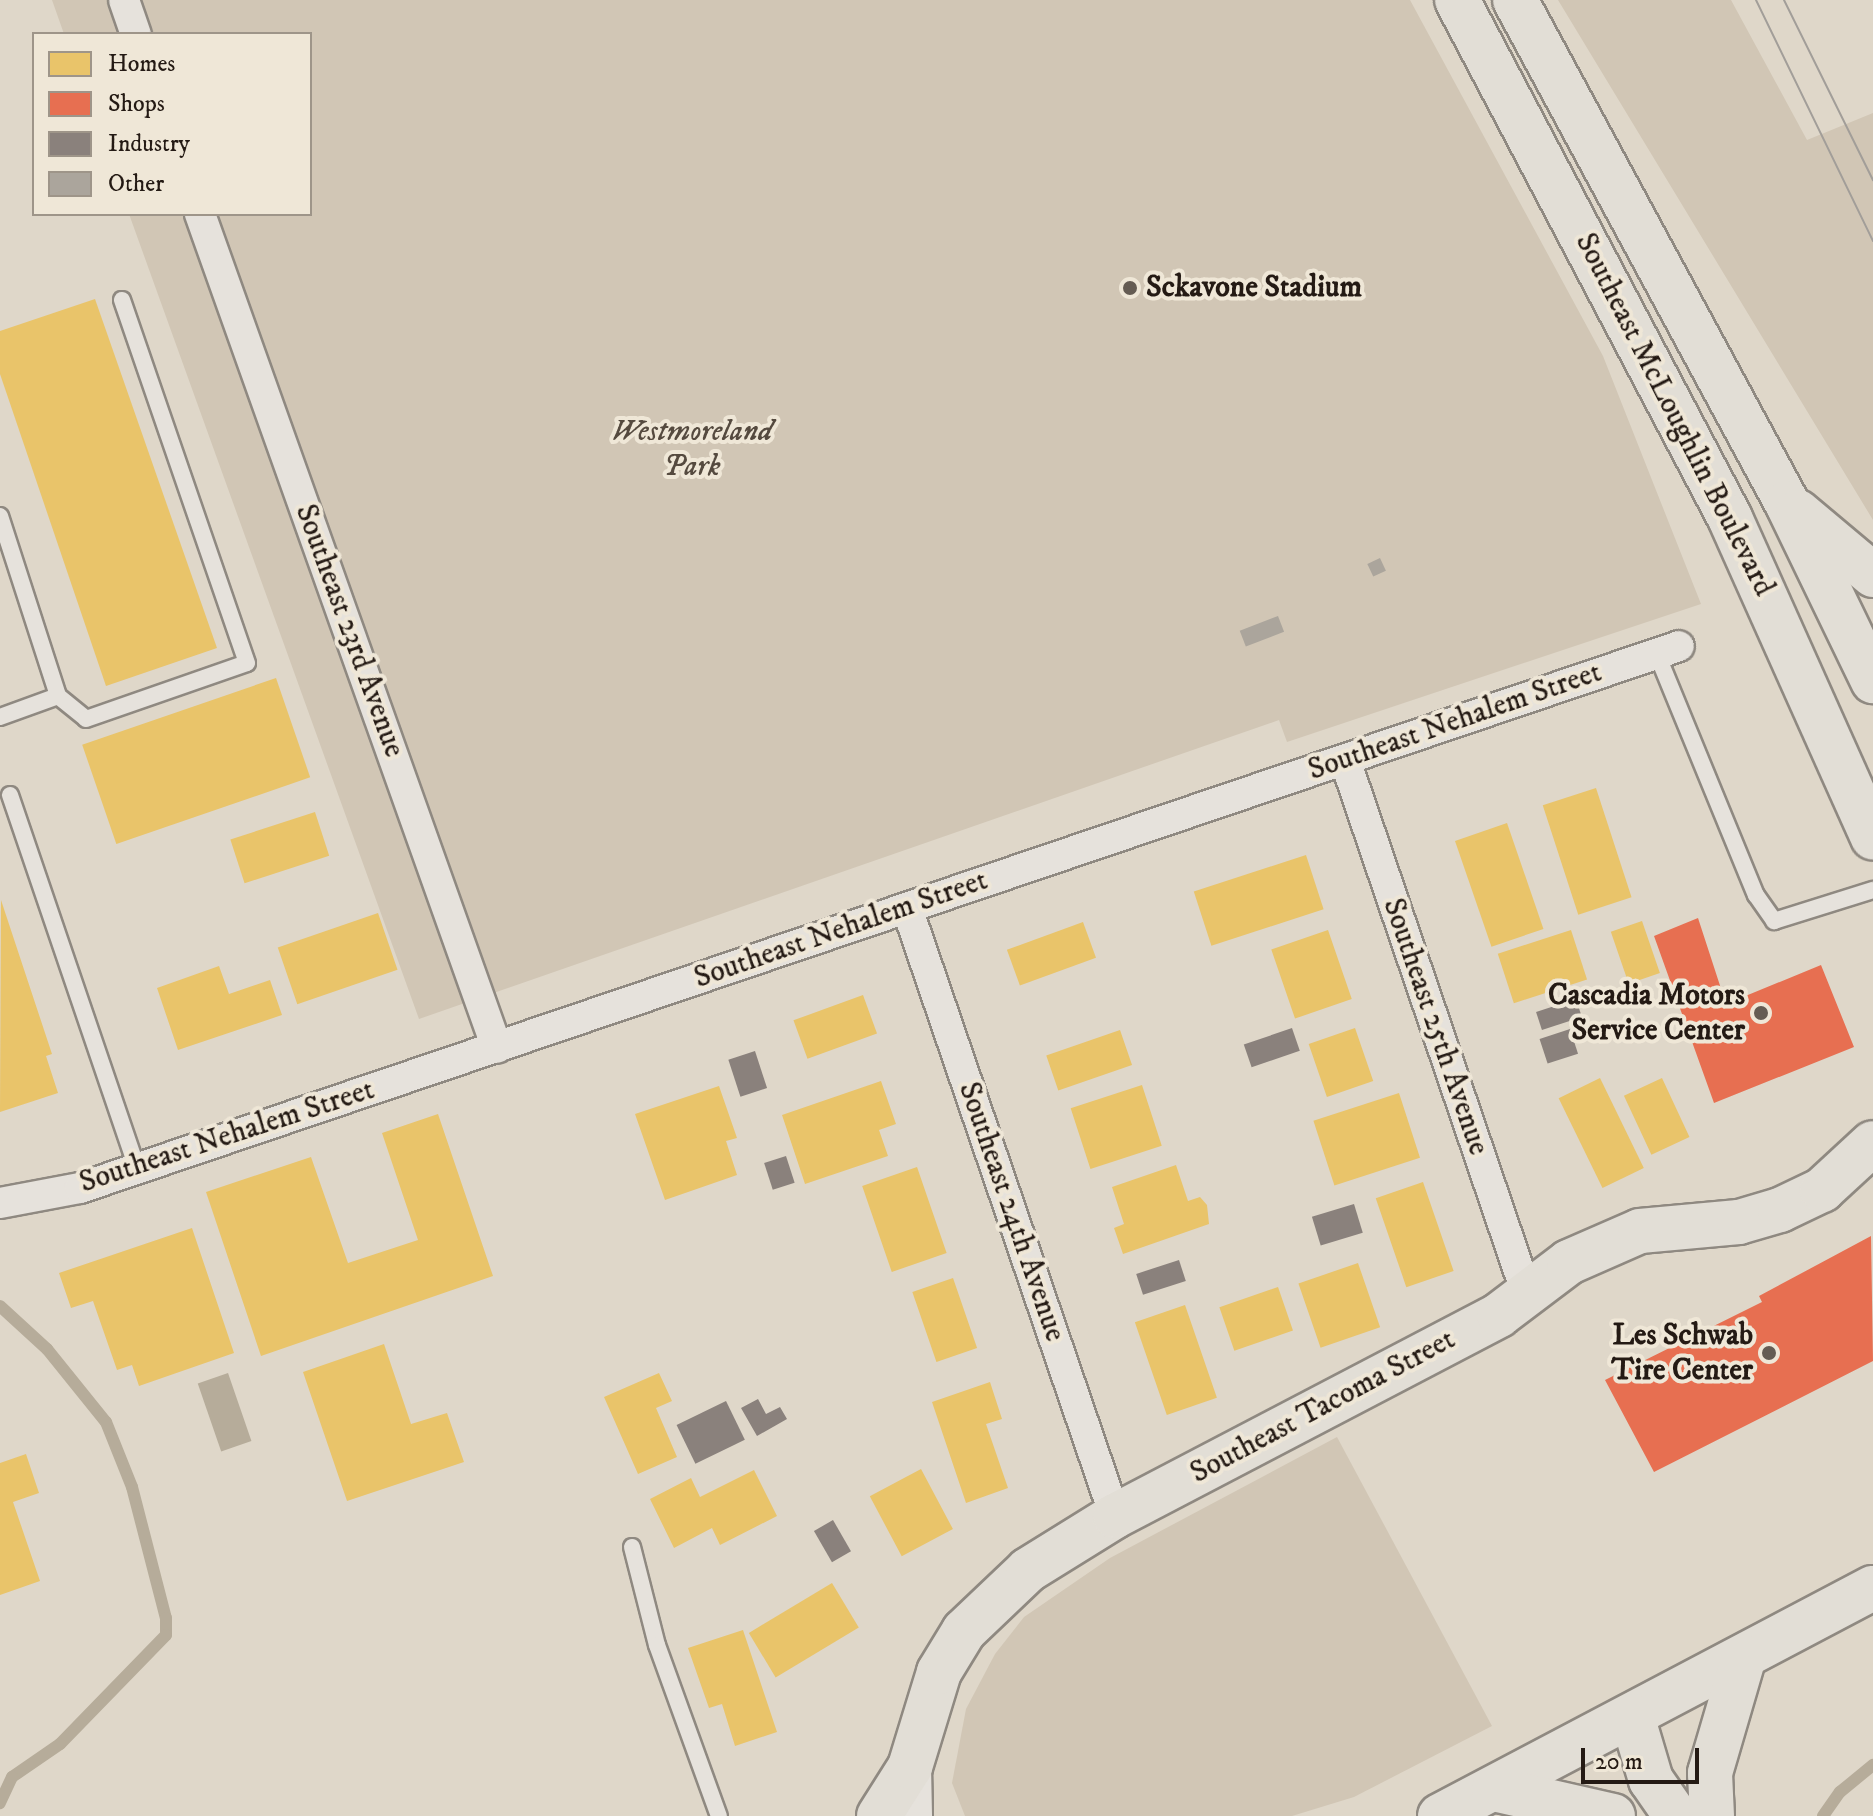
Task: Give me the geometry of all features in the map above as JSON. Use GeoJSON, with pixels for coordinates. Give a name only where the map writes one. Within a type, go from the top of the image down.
{"type":"FeatureCollection","features":[{"type":"Feature","properties":{"kind":"main road","name":"Southeast McLoughlin Boulevard"},"geometry":{"type":"LineString","coordinates":[[1457,0],[1730,518],[1873,838]]}},
{"type":"Feature","properties":{"kind":"main road","name":"Southeast McLoughlin Boulevard"},"geometry":{"type":"LineString","coordinates":[[1515,0],[1787,503],[1873,681]]}},
{"type":"Feature","properties":{"kind":"main road"},"geometry":{"type":"LineString","coordinates":[[1787,503],[1873,575]]}},
{"type":"Feature","properties":{"kind":"main road","name":"Southeast Tacoma Street"},"geometry":{"type":"LineString","coordinates":[[910,1767],[923,1711],[964,1631],[1028,1570],[1115,1516],[1499,1315],[1569,1262],[1640,1231],[1739,1222],[1780,1210],[1822,1190],[1873,1143]]}},
{"type":"Feature","properties":{"kind":"main road"},"geometry":{"type":"LineString","coordinates":[[1440,1816],[1873,1588]]}},
{"type":"Feature","properties":{"kind":"main road"},"geometry":{"type":"LineString","coordinates":[[1712,1816],[1710,1773],[1744,1657]]}},
{"type":"Feature","properties":{"kind":"main road"},"geometry":{"type":"LineString","coordinates":[[1632,1716],[1651,1780],[1676,1816]]}},
{"type":"Feature","properties":{"kind":"main road"},"geometry":{"type":"LineString","coordinates":[[879,1816],[910,1767]]}},
{"type":"Feature","properties":{"kind":"main road"},"geometry":{"type":"LineString","coordinates":[[1494,1789],[1613,1816]]}},
{"type":"Feature","properties":{"kind":"street"},"geometry":{"type":"LineString","coordinates":[[124,0],[135,32]]}},
{"type":"Feature","properties":{"kind":"street","name":"Southeast 23rd Avenue"},"geometry":{"type":"LineString","coordinates":[[201,216],[497,1048]]}},
{"type":"Feature","properties":{"kind":"street","name":"Southeast Nehalem Street"},"geometry":{"type":"LineString","coordinates":[[4,1201],[80,1188],[1668,650]]}},
{"type":"Feature","properties":{"kind":"street","name":"Southeast 25th Avenue"},"geometry":{"type":"LineString","coordinates":[[1345,760],[1527,1294]]}},
{"type":"Feature","properties":{"kind":"street","name":"Southeast 24th Avenue"},"geometry":{"type":"LineString","coordinates":[[907,908],[1115,1516]]}},
{"type":"Feature","properties":{"kind":"street","name":"Southeast Tacoma Street"},"geometry":{"type":"LineString","coordinates":[[910,1767],[911,1816]]}},
{"type":"Feature","properties":{"kind":"lane"},"geometry":{"type":"LineString","coordinates":[[0,516],[58,696],[86,719],[247,663],[122,300]]}},
{"type":"Feature","properties":{"kind":"lane"},"geometry":{"type":"LineString","coordinates":[[1668,650],[1756,895],[1774,921],[1873,890]]}},
{"type":"Feature","properties":{"kind":"lane"},"geometry":{"type":"LineString","coordinates":[[0,717],[58,696]]}},
{"type":"Feature","properties":{"kind":"lane"},"geometry":{"type":"LineString","coordinates":[[10,795],[137,1169]]}},
{"type":"Feature","properties":{"kind":"lane"},"geometry":{"type":"LineString","coordinates":[[632,1547],[657,1645],[719,1816]]}},
{"type":"Feature","properties":{"kind":"green space","name":"Westmoreland Park"},"geometry":{"type":"Polygon","coordinates":[[[52,0],[1410,0],[1603,356],[1701,604],[1287,742],[1279,720],[419,1019],[130,216],[312,216],[312,32],[63,32],[52,0]]]}},
{"type":"Feature","properties":{"kind":"green space"},"geometry":{"type":"Polygon","coordinates":[[[1558,0],[1731,0],[1807,140],[1873,113],[1873,520],[1558,0]]]}},
{"type":"Feature","properties":{"kind":"green space"},"geometry":{"type":"Polygon","coordinates":[[[1337,1437],[1492,1726],[1354,1797],[1292,1816],[965,1816],[952,1783],[966,1709],[995,1654],[1024,1617],[1110,1558],[1337,1437]]]}},
{"type":"Feature","properties":{"kind":"shaded area"},"geometry":{"type":"Polygon","coordinates":[[[228,1373],[251,1441],[221,1451],[198,1383],[228,1373]]]}},
{"type":"Feature","properties":{"kind":"building: Homes"},"geometry":{"type":"Polygon","coordinates":[[[95,299],[217,648],[106,686],[0,374],[0,331],[95,299]]]}},
{"type":"Feature","properties":{"kind":"building: Homes"},"geometry":{"type":"Polygon","coordinates":[[[276,678],[310,777],[116,844],[82,745],[276,678]]]}},
{"type":"Feature","properties":{"kind":"building: Homes"},"geometry":{"type":"Polygon","coordinates":[[[1596,788],[1632,897],[1578,915],[1543,805],[1596,788]]]}},
{"type":"Feature","properties":{"kind":"building: Homes"},"geometry":{"type":"Polygon","coordinates":[[[315,812],[329,856],[245,883],[230,840],[315,812]]]}},
{"type":"Feature","properties":{"kind":"building: Homes"},"geometry":{"type":"Polygon","coordinates":[[[1507,823],[1543,929],[1491,947],[1455,841],[1507,823]]]}},
{"type":"Feature","properties":{"kind":"building: Homes"},"geometry":{"type":"Polygon","coordinates":[[[1306,855],[1324,909],[1211,946],[1194,891],[1306,855]]]}},
{"type":"Feature","properties":{"kind":"building: Homes"},"geometry":{"type":"Polygon","coordinates":[[[1,900],[52,1054],[46,1056],[58,1093],[0,1112],[1,900]]]}},
{"type":"Feature","properties":{"kind":"building: Homes"},"geometry":{"type":"Polygon","coordinates":[[[378,913],[398,970],[297,1004],[278,948],[378,913]]]}},
{"type":"Feature","properties":{"kind":"building: Homes"},"geometry":{"type":"Polygon","coordinates":[[[1642,921],[1660,973],[1629,984],[1611,932],[1642,921]]]}},
{"type":"Feature","properties":{"kind":"building: Homes"},"geometry":{"type":"Polygon","coordinates":[[[1083,922],[1096,958],[1020,985],[1007,950],[1083,922]]]}},
{"type":"Feature","properties":{"kind":"building: Homes"},"geometry":{"type":"Polygon","coordinates":[[[1328,930],[1352,999],[1295,1019],[1271,950],[1328,930]]]}},
{"type":"Feature","properties":{"kind":"building: Homes"},"geometry":{"type":"Polygon","coordinates":[[[1571,930],[1587,979],[1514,1003],[1498,954],[1571,930]]]}},
{"type":"Feature","properties":{"kind":"building: Homes"},"geometry":{"type":"Polygon","coordinates":[[[219,966],[229,994],[270,980],[282,1015],[178,1050],[157,988],[219,966]]]}},
{"type":"Feature","properties":{"kind":"building: Homes"},"geometry":{"type":"Polygon","coordinates":[[[863,995],[877,1034],[807,1059],[793,1020],[863,995]]]}},
{"type":"Feature","properties":{"kind":"building: Homes"},"geometry":{"type":"Polygon","coordinates":[[[1355,1028],[1373,1081],[1327,1097],[1309,1044],[1355,1028]]]}},
{"type":"Feature","properties":{"kind":"building: Homes"},"geometry":{"type":"Polygon","coordinates":[[[1120,1030],[1132,1065],[1058,1090],[1046,1055],[1120,1030]]]}},
{"type":"Feature","properties":{"kind":"building: Homes"},"geometry":{"type":"Polygon","coordinates":[[[1600,1078],[1644,1168],[1602,1188],[1559,1098],[1600,1078]]]}},
{"type":"Feature","properties":{"kind":"building: Homes"},"geometry":{"type":"Polygon","coordinates":[[[1662,1078],[1689,1137],[1651,1155],[1624,1096],[1662,1078]]]}},
{"type":"Feature","properties":{"kind":"building: Homes"},"geometry":{"type":"Polygon","coordinates":[[[881,1081],[896,1124],[879,1130],[888,1156],[805,1184],[782,1115],[881,1081]]]}},
{"type":"Feature","properties":{"kind":"building: Homes"},"geometry":{"type":"Polygon","coordinates":[[[1142,1085],[1162,1146],[1090,1169],[1071,1108],[1142,1085]]]}},
{"type":"Feature","properties":{"kind":"building: Homes"},"geometry":{"type":"Polygon","coordinates":[[[719,1086],[737,1138],[726,1141],[737,1175],[665,1200],[635,1114],[719,1086]]]}},
{"type":"Feature","properties":{"kind":"building: Homes"},"geometry":{"type":"Polygon","coordinates":[[[1399,1093],[1420,1158],[1334,1185],[1313,1121],[1399,1093]]]}},
{"type":"Feature","properties":{"kind":"building: Homes"},"geometry":{"type":"Polygon","coordinates":[[[438,1114],[493,1276],[261,1356],[206,1192],[311,1157],[348,1263],[418,1240],[382,1133],[438,1114]]]}},
{"type":"Feature","properties":{"kind":"building: Homes"},"geometry":{"type":"Polygon","coordinates":[[[1176,1165],[1188,1201],[1200,1197],[1207,1205],[1209,1224],[1123,1254],[1114,1228],[1124,1224],[1112,1187],[1176,1165]]]}},
{"type":"Feature","properties":{"kind":"building: Homes"},"geometry":{"type":"Polygon","coordinates":[[[917,1167],[947,1253],[892,1272],[862,1186],[917,1167]]]}},
{"type":"Feature","properties":{"kind":"building: Homes"},"geometry":{"type":"Polygon","coordinates":[[[1423,1182],[1454,1271],[1406,1287],[1376,1198],[1423,1182]]]}},
{"type":"Feature","properties":{"kind":"building: Homes"},"geometry":{"type":"Polygon","coordinates":[[[192,1228],[234,1353],[139,1386],[132,1365],[117,1370],[93,1301],[71,1308],[59,1273],[192,1228]]]}},
{"type":"Feature","properties":{"kind":"building: Homes"},"geometry":{"type":"Polygon","coordinates":[[[1358,1263],[1380,1327],[1321,1348],[1298,1284],[1358,1263]]]}},
{"type":"Feature","properties":{"kind":"building: Homes"},"geometry":{"type":"Polygon","coordinates":[[[953,1278],[977,1348],[936,1362],[912,1292],[953,1278]]]}},
{"type":"Feature","properties":{"kind":"building: Homes"},"geometry":{"type":"Polygon","coordinates":[[[1278,1287],[1293,1330],[1234,1351],[1219,1307],[1278,1287]]]}},
{"type":"Feature","properties":{"kind":"building: Homes"},"geometry":{"type":"Polygon","coordinates":[[[1185,1305],[1217,1398],[1167,1415],[1135,1322],[1185,1305]]]}},
{"type":"Feature","properties":{"kind":"building: Homes"},"geometry":{"type":"Polygon","coordinates":[[[384,1344],[411,1424],[447,1413],[464,1462],[347,1501],[303,1372],[384,1344]]]}},
{"type":"Feature","properties":{"kind":"building: Homes"},"geometry":{"type":"Polygon","coordinates":[[[659,1373],[672,1401],[656,1408],[677,1457],[638,1474],[604,1397],[659,1373]]]}},
{"type":"Feature","properties":{"kind":"building: Homes"},"geometry":{"type":"Polygon","coordinates":[[[990,1382],[1002,1419],[986,1424],[1008,1488],[966,1503],[932,1402],[990,1382]]]}},
{"type":"Feature","properties":{"kind":"building: Homes"},"geometry":{"type":"Polygon","coordinates":[[[26,1454],[39,1493],[13,1502],[40,1581],[0,1595],[0,1463],[26,1454]]]}},
{"type":"Feature","properties":{"kind":"building: Homes"},"geometry":{"type":"Polygon","coordinates":[[[921,1469],[953,1529],[902,1556],[870,1496],[921,1469]]]}},
{"type":"Feature","properties":{"kind":"building: Homes"},"geometry":{"type":"Polygon","coordinates":[[[754,1470],[777,1516],[720,1545],[712,1528],[674,1548],[650,1499],[691,1478],[700,1497],[754,1470]]]}},
{"type":"Feature","properties":{"kind":"building: Homes"},"geometry":{"type":"Polygon","coordinates":[[[832,1583],[859,1628],[776,1678],[749,1633],[832,1583]]]}},
{"type":"Feature","properties":{"kind":"building: Homes"},"geometry":{"type":"Polygon","coordinates":[[[743,1630],[777,1732],[735,1746],[722,1704],[709,1708],[688,1648],[743,1630]]]}},
{"type":"Feature","properties":{"kind":"building: Shops","name":"Cascadia Motors Service Center"},"geometry":{"type":"Polygon","coordinates":[[[1698,918],[1726,1004],[1821,965],[1854,1047],[1714,1103],[1654,936],[1698,918]]]}},
{"type":"Feature","properties":{"kind":"building: Shops","name":"Les Schwab Tire Center"},"geometry":{"type":"Polygon","coordinates":[[[1871,1236],[1873,1361],[1654,1472],[1605,1380],[1762,1302],[1759,1296],[1871,1236]]]}},
{"type":"Feature","properties":{"kind":"building: Industry"},"geometry":{"type":"Polygon","coordinates":[[[1576,999],[1582,1017],[1542,1030],[1536,1012],[1576,999]]]}},
{"type":"Feature","properties":{"kind":"building: Industry"},"geometry":{"type":"Polygon","coordinates":[[[1292,1028],[1300,1051],[1252,1067],[1244,1045],[1292,1028]]]}},
{"type":"Feature","properties":{"kind":"building: Industry"},"geometry":{"type":"Polygon","coordinates":[[[1570,1029],[1578,1054],[1548,1064],[1540,1039],[1570,1029]]]}},
{"type":"Feature","properties":{"kind":"building: Industry"},"geometry":{"type":"Polygon","coordinates":[[[755,1051],[767,1088],[740,1097],[728,1060],[755,1051]]]}},
{"type":"Feature","properties":{"kind":"building: Industry"},"geometry":{"type":"Polygon","coordinates":[[[786,1156],[795,1183],[773,1190],[764,1163],[786,1156]]]}},
{"type":"Feature","properties":{"kind":"building: Industry"},"geometry":{"type":"Polygon","coordinates":[[[1354,1204],[1363,1233],[1321,1246],[1312,1217],[1354,1204]]]}},
{"type":"Feature","properties":{"kind":"building: Industry"},"geometry":{"type":"Polygon","coordinates":[[[1179,1260],[1186,1281],[1143,1295],[1136,1274],[1179,1260]]]}},
{"type":"Feature","properties":{"kind":"building: Industry"},"geometry":{"type":"Polygon","coordinates":[[[758,1399],[766,1414],[780,1407],[787,1419],[757,1436],[741,1408],[758,1399]]]}},
{"type":"Feature","properties":{"kind":"building: Industry"},"geometry":{"type":"Polygon","coordinates":[[[726,1401],[745,1440],[695,1464],[677,1425],[726,1401]]]}},
{"type":"Feature","properties":{"kind":"building: Industry"},"geometry":{"type":"Polygon","coordinates":[[[833,1520],[851,1551],[832,1562],[814,1531],[833,1520]]]}},
{"type":"Feature","properties":{"kind":"building: Other"},"geometry":{"type":"Polygon","coordinates":[[[1380,558],[1386,571],[1373,577],[1367,564],[1380,558]]]}},
{"type":"Feature","properties":{"kind":"building: Other"},"geometry":{"type":"Polygon","coordinates":[[[1278,616],[1284,632],[1246,647],[1240,631],[1278,616]]]}},
{"type":"Feature","properties":{"kind":"waterway"},"geometry":{"type":"LineString","coordinates":[[0,1306],[47,1349],[106,1422],[132,1487],[166,1618],[166,1635],[60,1744],[12,1777],[0,1803]]}},
{"type":"Feature","properties":{"kind":"waterway"},"geometry":{"type":"LineString","coordinates":[[1823,1816],[1840,1792],[1873,1765]]}},
{"type":"Feature","properties":{"kind":"tram line"},"geometry":{"type":"LineString","coordinates":[[1756,0],[1873,241]]}},
{"type":"Feature","properties":{"kind":"tram line"},"geometry":{"type":"LineString","coordinates":[[1784,0],[1873,180]]}},
{"type":"Feature","properties":{"kind":"place","name":"Sckavone Stadium"},"geometry":{"type":"Point","coordinates":[1130,288]}},
{"type":"Feature","properties":{"kind":"place","name":"Cascadia Motors Service Center"},"geometry":{"type":"Point","coordinates":[1761,1013]}},
{"type":"Feature","properties":{"kind":"place","name":"Les Schwab Tire Center"},"geometry":{"type":"Point","coordinates":[1769,1353]}}]}
